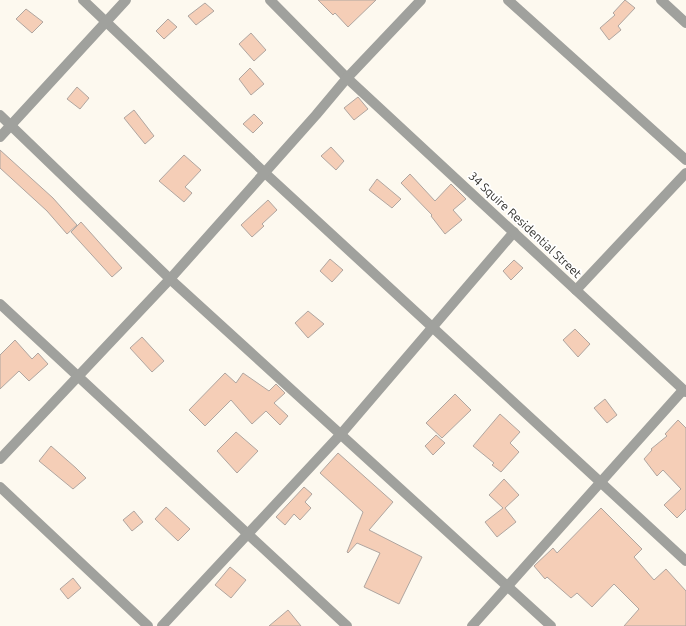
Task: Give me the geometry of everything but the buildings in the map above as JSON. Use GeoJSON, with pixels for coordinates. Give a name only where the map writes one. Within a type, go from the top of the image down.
{"type":"FeatureCollection","features":[{"type":"Feature","properties":{"kind":"street"},"geometry":{"type":"LineString","coordinates":[[83,0],[266,173],[686,561]]}},
{"type":"Feature","properties":{"kind":"street"},"geometry":{"type":"LineString","coordinates":[[0,137],[126,0]]}},
{"type":"Feature","properties":{"kind":"street","name":"34 Squire Residential Street"},"geometry":{"type":"LineString","coordinates":[[270,0],[347,78],[685,391]]}},
{"type":"Feature","properties":{"kind":"street"},"geometry":{"type":"LineString","coordinates":[[0,459],[170,279],[266,173],[347,78],[421,0]]}},
{"type":"Feature","properties":{"kind":"street"},"geometry":{"type":"LineString","coordinates":[[508,0],[686,160]]}},
{"type":"Feature","properties":{"kind":"street"},"geometry":{"type":"LineString","coordinates":[[661,0],[686,23]]}},
{"type":"Feature","properties":{"kind":"street"},"geometry":{"type":"LineString","coordinates":[[0,115],[170,279],[509,586],[551,626]]}},
{"type":"Feature","properties":{"kind":"street"},"geometry":{"type":"LineString","coordinates":[[576,290],[686,173]]}},
{"type":"Feature","properties":{"kind":"street"},"geometry":{"type":"LineString","coordinates":[[162,626],[341,434],[514,232]]}},
{"type":"Feature","properties":{"kind":"street"},"geometry":{"type":"LineString","coordinates":[[0,304],[347,626]]}},
{"type":"Feature","properties":{"kind":"street"},"geometry":{"type":"LineString","coordinates":[[472,626],[685,391]]}},
{"type":"Feature","properties":{"kind":"street"},"geometry":{"type":"LineString","coordinates":[[0,487],[148,626]]}}]}
